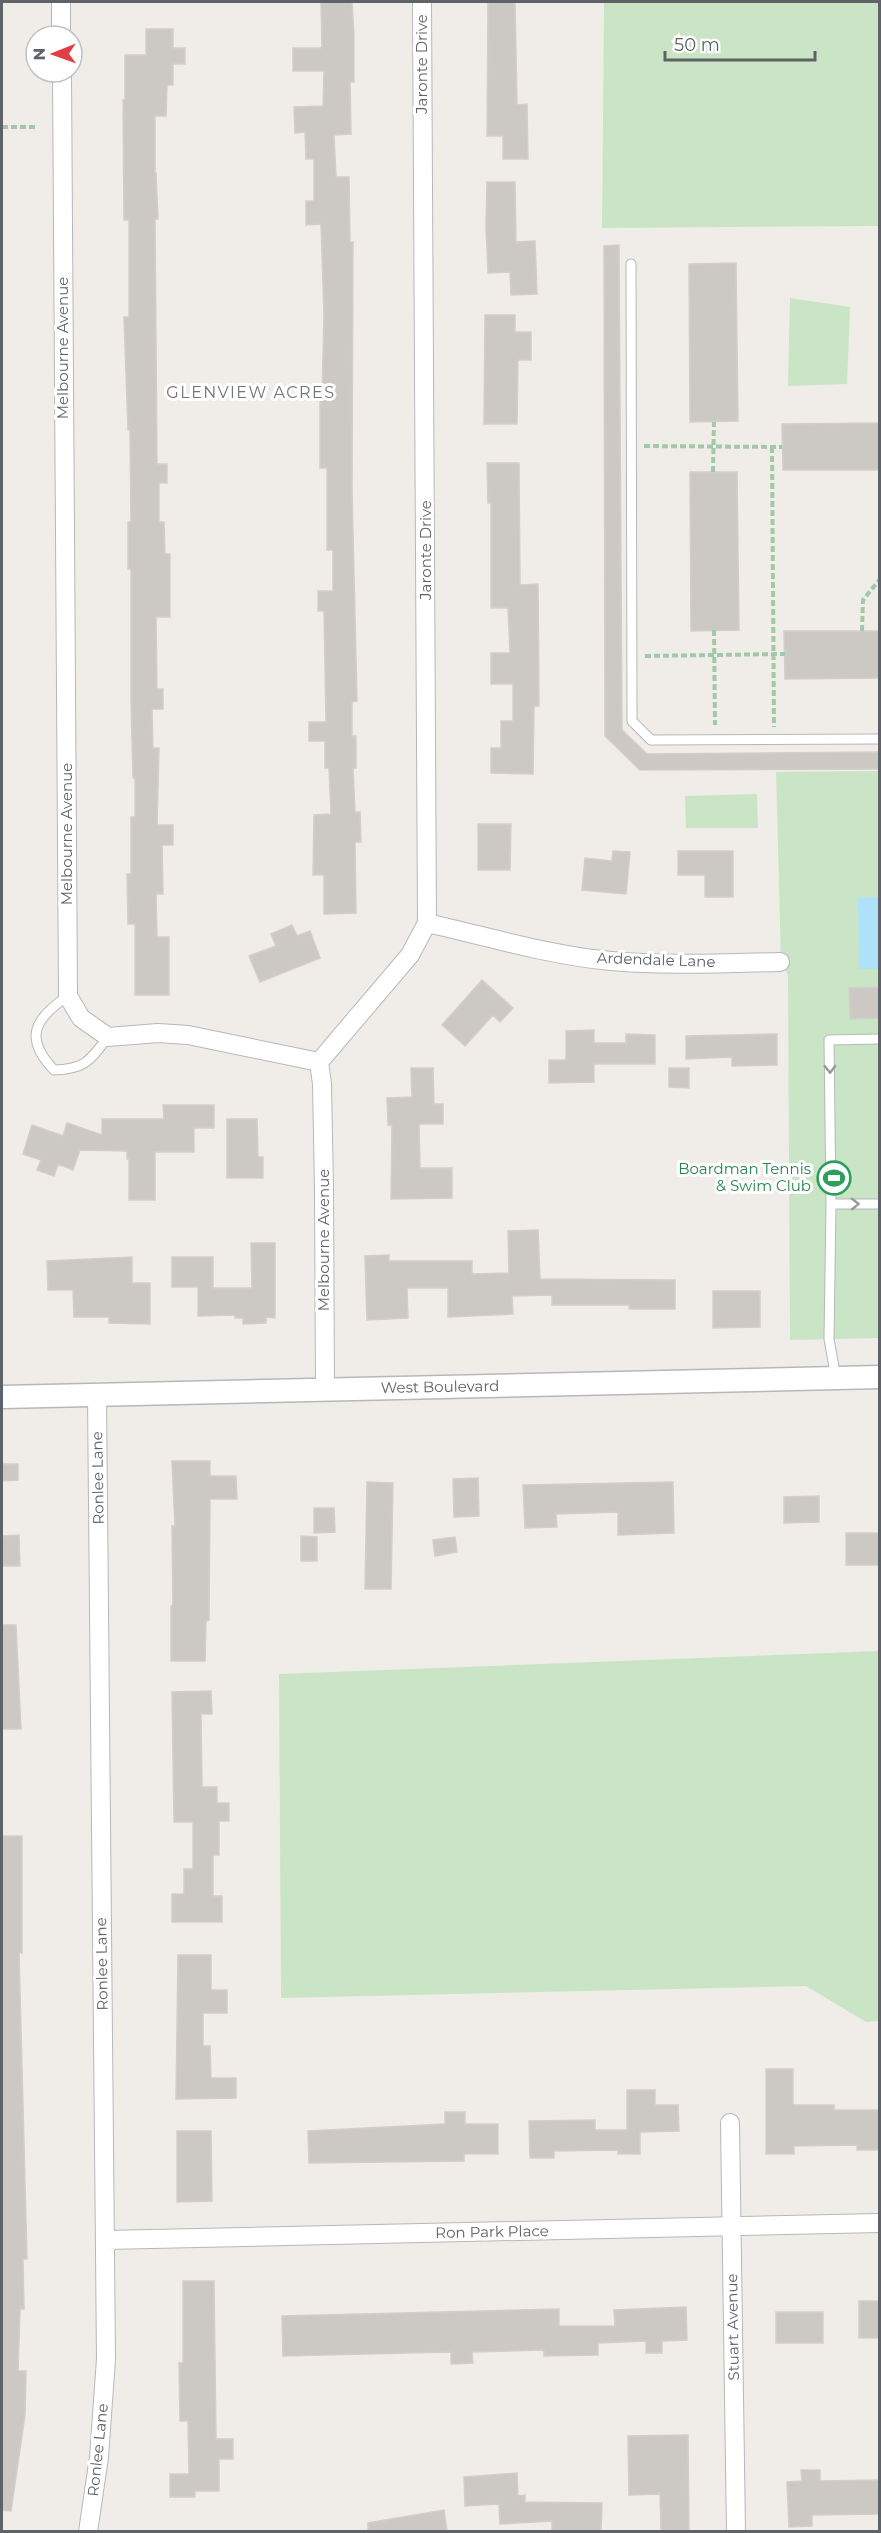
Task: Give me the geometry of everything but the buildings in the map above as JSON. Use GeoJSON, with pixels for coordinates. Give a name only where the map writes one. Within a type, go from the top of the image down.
{"type":"FeatureCollection","features":[{"type":"Feature","properties":{"kind":"street"},"geometry":{"type":"LineString","coordinates":[[61,2],[61,24]]}},
{"type":"Feature","properties":{"kind":"street","name":"Jaronte Drive"},"geometry":{"type":"LineString","coordinates":[[319,1062],[410,955],[427,923],[422,2]]}},
{"type":"Feature","properties":{"kind":"street","name":"Melbourne Avenue"},"geometry":{"type":"LineString","coordinates":[[62,84],[68,996]]}},
{"type":"Feature","properties":{"kind":"street","name":"Ardendale Lane"},"geometry":{"type":"LineString","coordinates":[[427,923],[571,955],[609,961],[780,962]]}},
{"type":"Feature","properties":{"kind":"street"},"geometry":{"type":"LineString","coordinates":[[68,996],[81,1018],[108,1036],[158,1033],[188,1035],[319,1062]]}},
{"type":"Feature","properties":{"kind":"street","name":"Melbourne Avenue"},"geometry":{"type":"LineString","coordinates":[[319,1062],[323,1157],[325,1390]]}},
{"type":"Feature","properties":{"kind":"street","name":"West Boulevard"},"geometry":{"type":"LineString","coordinates":[[2,1397],[879,1377]]}},
{"type":"Feature","properties":{"kind":"street","name":"Ronlee Lane"},"geometry":{"type":"LineString","coordinates":[[88,2532],[104,2409],[105,2240],[97,1395]]}},
{"type":"Feature","properties":{"kind":"street","name":"Stuart Avenue"},"geometry":{"type":"LineString","coordinates":[[730,2123],[736,2532]]}},
{"type":"Feature","properties":{"kind":"street","name":"Ron Park Place"},"geometry":{"type":"LineString","coordinates":[[105,2240],[879,2223]]}},
{"type":"Feature","properties":{"kind":"lane"},"geometry":{"type":"LineString","coordinates":[[631,264],[633,721],[651,740],[879,739]]}},
{"type":"Feature","properties":{"kind":"lane"},"geometry":{"type":"LineString","coordinates":[[68,996],[46,1010],[36,1032],[41,1056],[54,1070],[75,1069],[90,1060],[108,1036]]}},
{"type":"Feature","properties":{"kind":"lane"},"geometry":{"type":"LineString","coordinates":[[836,1378],[829,1339],[831,1204],[829,1040],[879,1039]]}},
{"type":"Feature","properties":{"kind":"lane"},"geometry":{"type":"LineString","coordinates":[[831,1204],[879,1203]]}},
{"type":"Feature","properties":{"kind":"path"},"geometry":{"type":"LineString","coordinates":[[2,127],[38,127]]}},
{"type":"Feature","properties":{"kind":"path"},"geometry":{"type":"LineString","coordinates":[[713,472],[714,422]]}},
{"type":"Feature","properties":{"kind":"path"},"geometry":{"type":"LineString","coordinates":[[631,446],[782,447]]}},
{"type":"Feature","properties":{"kind":"path"},"geometry":{"type":"LineString","coordinates":[[772,447],[774,740]]}},
{"type":"Feature","properties":{"kind":"path"},"geometry":{"type":"LineString","coordinates":[[862,631],[863,600],[879,579]]}},
{"type":"Feature","properties":{"kind":"path"},"geometry":{"type":"LineString","coordinates":[[714,630],[715,740]]}},
{"type":"Feature","properties":{"kind":"path"},"geometry":{"type":"LineString","coordinates":[[632,656],[785,654]]}},
{"type":"Feature","properties":{"kind":"green space"},"geometry":{"type":"Polygon","coordinates":[[[604,2],[879,2],[879,226],[602,228],[604,2]]]}},
{"type":"Feature","properties":{"kind":"green space"},"geometry":{"type":"Polygon","coordinates":[[[790,298],[850,307],[847,384],[788,386],[790,298]]]}},
{"type":"Feature","properties":{"kind":"green space","name":"Boardman Tennis & Swim Club"},"geometry":{"type":"Polygon","coordinates":[[[879,771],[879,1338],[790,1340],[788,975],[781,962],[776,772],[879,771]]]}},
{"type":"Feature","properties":{"kind":"green space"},"geometry":{"type":"Polygon","coordinates":[[[757,794],[758,828],[686,828],[685,796],[757,794]]]}},
{"type":"Feature","properties":{"kind":"green space"},"geometry":{"type":"Polygon","coordinates":[[[879,1651],[879,2021],[866,2022],[806,1986],[281,1998],[279,1674],[879,1651]]]}},
{"type":"Feature","properties":{"kind":"water"},"geometry":{"type":"Polygon","coordinates":[[[879,897],[879,969],[859,969],[858,898],[879,897]]]}},
{"type":"Feature","properties":{"kind":"place","name":"Boardman Tennis & Swim Club"},"geometry":{"type":"Point","coordinates":[834,1178]}},
{"type":"Feature","properties":{"kind":"district","name":"GLENVIEW ACRES"},"geometry":{"type":"Point","coordinates":[251,392]}}]}
